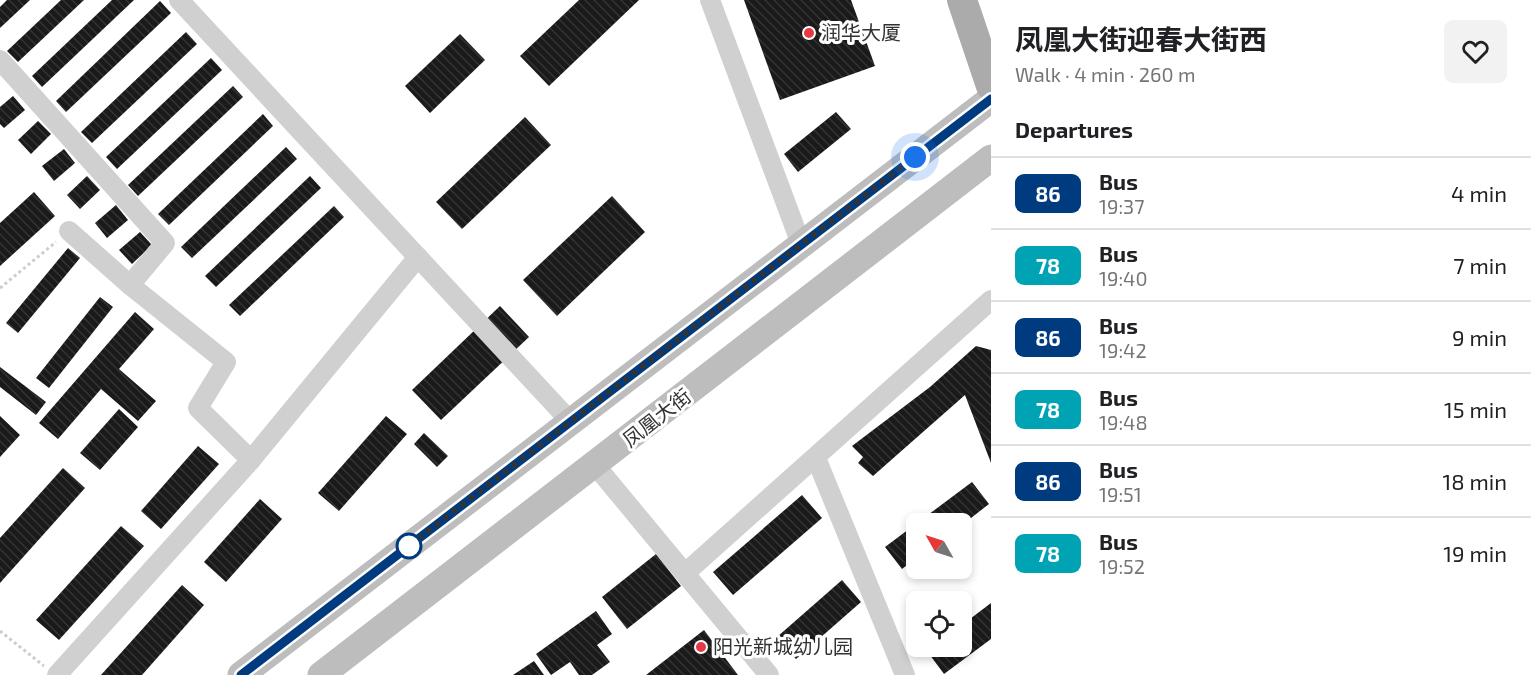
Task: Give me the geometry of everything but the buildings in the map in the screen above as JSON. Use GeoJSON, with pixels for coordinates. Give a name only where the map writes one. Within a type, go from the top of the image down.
{"type":"FeatureCollection","features":[{"type":"Feature","properties":{"kind":"main road"},"geometry":{"type":"LineString","coordinates":[[962,0],[991,86]]}},
{"type":"Feature","properties":{"kind":"main road"},"geometry":{"type":"LineString","coordinates":[[241,675],[991,99]]}},
{"type":"Feature","properties":{"kind":"main road","name":"凤凰大街"},"geometry":{"type":"LineString","coordinates":[[321,675],[991,158]]}},
{"type":"Feature","properties":{"kind":"street"},"geometry":{"type":"LineString","coordinates":[[179,0],[571,422]]}},
{"type":"Feature","properties":{"kind":"street"},"geometry":{"type":"LineString","coordinates":[[710,0],[801,244]]}},
{"type":"Feature","properties":{"kind":"street"},"geometry":{"type":"LineString","coordinates":[[0,60],[165,243],[130,285]]}},
{"type":"Feature","properties":{"kind":"street"},"geometry":{"type":"LineString","coordinates":[[69,231],[130,285],[226,362],[198,408],[251,460]]}},
{"type":"Feature","properties":{"kind":"street"},"geometry":{"type":"LineString","coordinates":[[51,671],[251,460],[418,257]]}},
{"type":"Feature","properties":{"kind":"street"},"geometry":{"type":"LineString","coordinates":[[692,567],[991,300]]}},
{"type":"Feature","properties":{"kind":"street"},"geometry":{"type":"LineString","coordinates":[[816,458],[905,675]]}},
{"type":"Feature","properties":{"kind":"street"},"geometry":{"type":"LineString","coordinates":[[595,465],[769,675]]}},
{"type":"Feature","properties":{"kind":"path"},"geometry":{"type":"LineString","coordinates":[[0,288],[69,231]]}},
{"type":"Feature","properties":{"kind":"path"},"geometry":{"type":"LineString","coordinates":[[0,631],[51,671]]}},
{"type":"Feature","properties":{"kind":"bus line","name":"86"},"geometry":{"type":"LineString","coordinates":[[241,675],[991,99]]}},
{"type":"Feature","properties":{"kind":"place","name":"润华大厦"},"geometry":{"type":"Point","coordinates":[809,33]}},
{"type":"Feature","properties":{"kind":"place","name":"阳光新城幼儿园"},"geometry":{"type":"Point","coordinates":[701,647]}},
{"type":"Feature","properties":{"kind":"route"},"geometry":{"type":"LineString","coordinates":[[409,546],[406,548],[915,157]]}}]}
